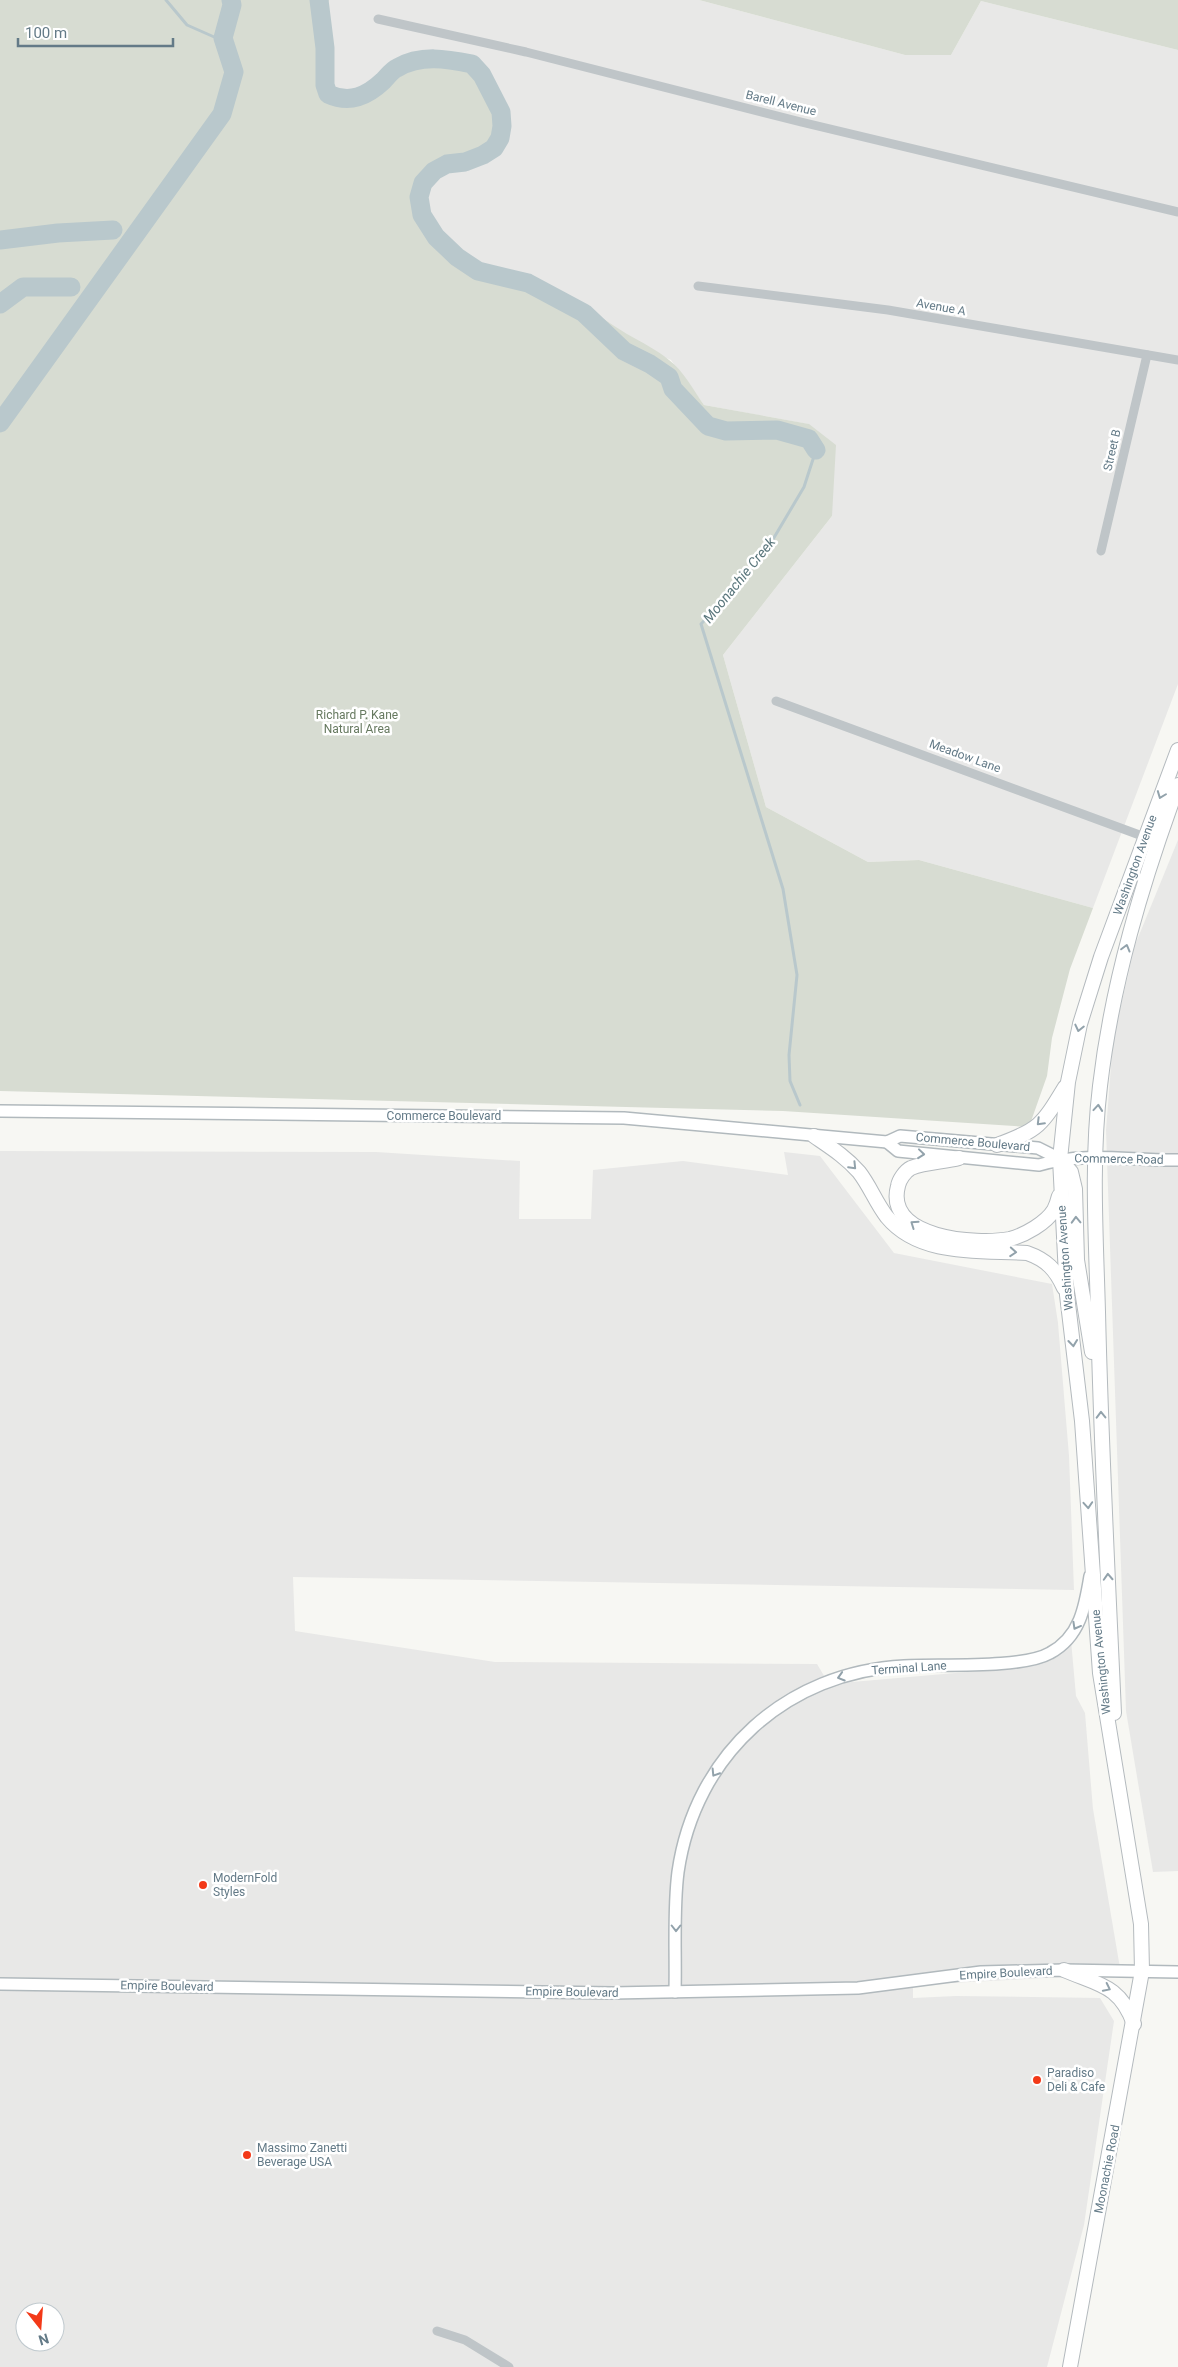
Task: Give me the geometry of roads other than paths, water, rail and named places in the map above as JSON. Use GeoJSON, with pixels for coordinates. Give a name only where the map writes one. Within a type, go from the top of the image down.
{"type":"FeatureCollection","features":[{"type":"Feature","properties":{"kind":"main road","name":"Washington Avenue"},"geometry":{"type":"LineString","coordinates":[[1142,1971],[1140,1924],[1100,1673],[1082,1421],[1068,1295],[1060,1192],[1060,1159],[1068,1082],[1080,1024],[1101,957],[1178,750]]}},
{"type":"Feature","properties":{"kind":"main road","name":"Washington Avenue"},"geometry":{"type":"LineString","coordinates":[[1117,1783],[1100,1389],[1094,1157],[1100,1085],[1125,953],[1143,884],[1178,786]]}},
{"type":"Feature","properties":{"kind":"main road"},"geometry":{"type":"LineString","coordinates":[[997,1145],[1021,1136],[1040,1125],[1068,1082]]}},
{"type":"Feature","properties":{"kind":"main road"},"geometry":{"type":"LineString","coordinates":[[814,1136],[848,1161],[859,1173],[888,1219],[912,1238],[940,1247],[1027,1253],[1038,1257],[1054,1270],[1068,1295]]}},
{"type":"Feature","properties":{"kind":"main road"},"geometry":{"type":"LineString","coordinates":[[959,1158],[909,1169],[899,1181],[896,1193],[898,1208],[912,1224],[936,1236],[984,1241],[1011,1238],[1035,1227],[1048,1216],[1054,1210],[1060,1192]]}},
{"type":"Feature","properties":{"kind":"main road"},"geometry":{"type":"LineString","coordinates":[[1060,1159],[1072,1172],[1077,1260],[1100,1389]]}},
{"type":"Feature","properties":{"kind":"main road"},"geometry":{"type":"LineString","coordinates":[[1064,1970],[1117,1993],[1124,2002],[1134,2025]]}},
{"type":"Feature","properties":{"kind":"main road","name":"Moonachie Road"},"geometry":{"type":"LineString","coordinates":[[1070,2367],[1134,2025],[1142,1971]]}},
{"type":"Feature","properties":{"kind":"street","name":"Barell Avenue"},"geometry":{"type":"LineString","coordinates":[[378,19],[526,52],[810,124],[1178,212]]}},
{"type":"Feature","properties":{"kind":"street","name":"Avenue A"},"geometry":{"type":"LineString","coordinates":[[698,286],[888,310],[1178,360]]}},
{"type":"Feature","properties":{"kind":"street","name":"Street B"},"geometry":{"type":"LineString","coordinates":[[1101,551],[1147,355]]}},
{"type":"Feature","properties":{"kind":"street","name":"Meadow Lane"},"geometry":{"type":"LineString","coordinates":[[776,701],[1145,837]]}},
{"type":"Feature","properties":{"kind":"street","name":"Commerce Boulevard"},"geometry":{"type":"LineString","coordinates":[[0,1111],[624,1118],[887,1142],[900,1136],[1038,1148],[1060,1159]]}},
{"type":"Feature","properties":{"kind":"street","name":"Commerce Boulevard"},"geometry":{"type":"LineString","coordinates":[[887,1142],[898,1152],[959,1158],[1039,1165],[1060,1159]]}},
{"type":"Feature","properties":{"kind":"street","name":"Commerce Road"},"geometry":{"type":"LineString","coordinates":[[1060,1159],[1094,1157],[1178,1160]]}},
{"type":"Feature","properties":{"kind":"street","name":"Terminal Lane"},"geometry":{"type":"LineString","coordinates":[[675,1992],[676,1890],[683,1850],[703,1793],[729,1753],[745,1735],[766,1716],[791,1699],[828,1681],[855,1673],[903,1666],[1025,1662],[1050,1653],[1061,1646],[1078,1625],[1083,1612],[1092,1562]]}},
{"type":"Feature","properties":{"kind":"street","name":"Empire Boulevard"},"geometry":{"type":"LineString","coordinates":[[0,1984],[603,1993],[858,1988],[981,1972],[1064,1970],[1178,1972]]}},
{"type":"Feature","properties":{"kind":"street"},"geometry":{"type":"LineString","coordinates":[[437,2331],[465,2340],[509,2367]]}},
{"type":"Feature","properties":{"kind":"waterway"},"geometry":{"type":"LineString","coordinates":[[166,0],[187,25],[221,40]]}},
{"type":"Feature","properties":{"kind":"waterway"},"geometry":{"type":"LineString","coordinates":[[0,423],[222,114],[234,72],[223,38],[232,5],[231,0]]}},
{"type":"Feature","properties":{"kind":"waterway","name":"Moonachie Creek"},"geometry":{"type":"LineString","coordinates":[[319,0],[325,48],[325,85],[328,94],[344,98],[358,97],[371,91],[395,69],[425,59],[444,59],[472,64],[482,75],[501,112],[502,126],[500,138],[494,148],[483,155],[465,162],[447,164],[434,171],[423,183],[419,197],[422,215],[436,237],[457,257],[478,271],[528,283],[584,313],[624,351],[650,364],[669,377],[673,389],[708,426],[726,431],[777,430],[809,439],[816,450]]}},
{"type":"Feature","properties":{"kind":"waterway"},"geometry":{"type":"LineString","coordinates":[[0,240],[58,233],[113,230]]}},
{"type":"Feature","properties":{"kind":"waterway"},"geometry":{"type":"LineString","coordinates":[[0,304],[23,287],[71,287]]}},
{"type":"Feature","properties":{"kind":"waterway","name":"Moonachie Creek"},"geometry":{"type":"LineString","coordinates":[[800,1105],[790,1081],[789,1055],[797,975],[783,889],[701,624],[741,582],[772,541],[804,487],[816,450]]}},
{"type":"Feature","properties":{"kind":"place","name":"ModernFold Styles"},"geometry":{"type":"Point","coordinates":[203,1885]}},
{"type":"Feature","properties":{"kind":"place","name":"Paradiso Deli & Cafe"},"geometry":{"type":"Point","coordinates":[1037,2080]}},
{"type":"Feature","properties":{"kind":"place","name":"Massimo Zanetti Beverage USA"},"geometry":{"type":"Point","coordinates":[247,2155]}},
{"type":"Feature","properties":{"kind":"park label","name":"Richard P. Kane Natural Area"},"geometry":{"type":"Point","coordinates":[357,722]}}]}
